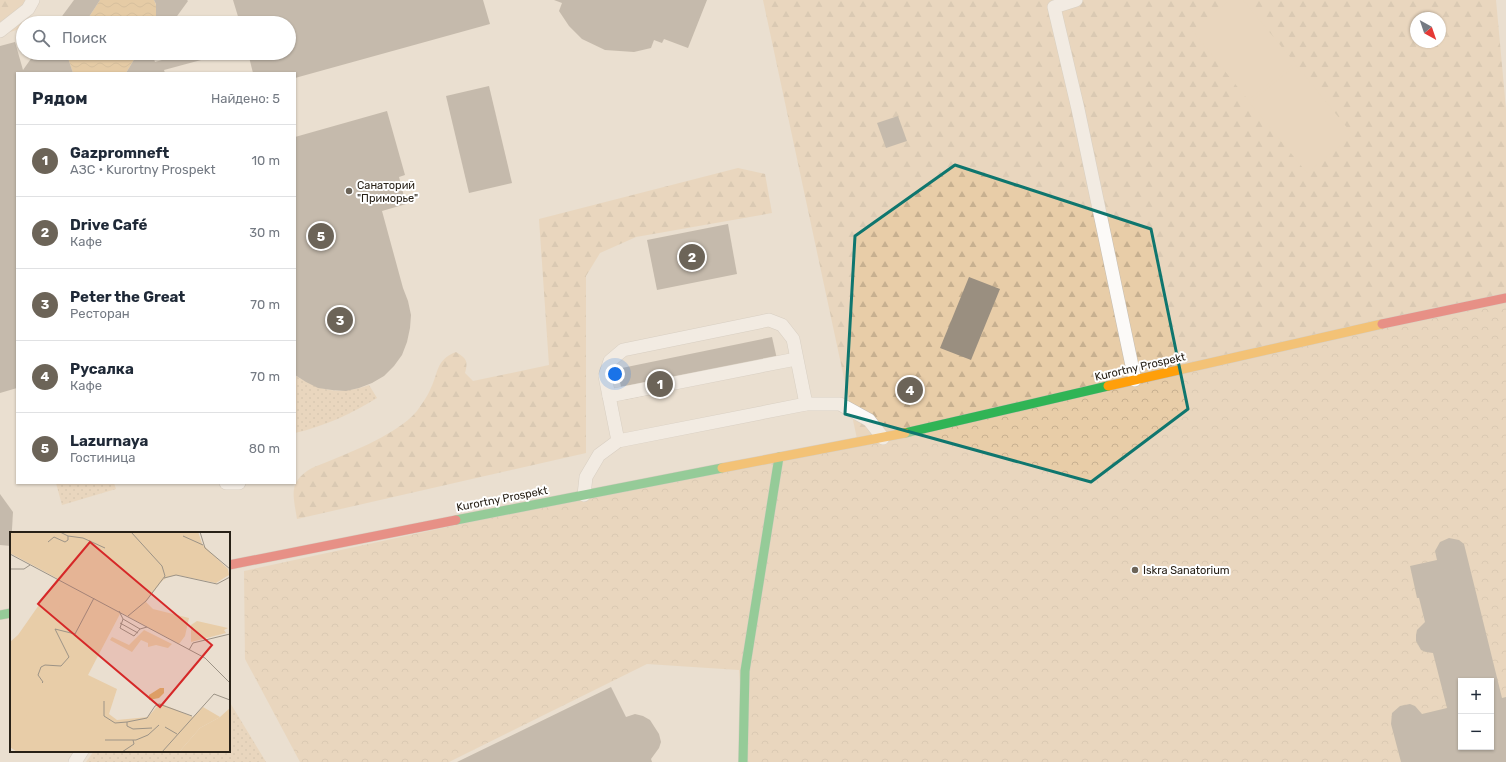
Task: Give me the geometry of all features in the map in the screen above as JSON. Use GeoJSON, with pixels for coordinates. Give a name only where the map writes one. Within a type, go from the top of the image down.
{"type":"FeatureCollection","features":[{"type":"Feature","properties":{"kind":"main road","name":"Kurortny Prospekt"},"geometry":{"type":"LineString","coordinates":[[230,565],[649,481],[883,438],[1313,339],[1506,298]]}},
{"type":"Feature","properties":{"kind":"main road"},"geometry":{"type":"LineString","coordinates":[[743,762],[745,671],[779,458]]}},
{"type":"Feature","properties":{"kind":"main road"},"geometry":{"type":"LineString","coordinates":[[0,615],[10,613]]}},
{"type":"Feature","properties":{"kind":"lane"},"geometry":{"type":"LineString","coordinates":[[19,16],[28,9],[33,0]]}},
{"type":"Feature","properties":{"kind":"lane"},"geometry":{"type":"LineString","coordinates":[[1076,0],[1054,7],[1134,380]]}},
{"type":"Feature","properties":{"kind":"lane"},"geometry":{"type":"LineString","coordinates":[[0,31],[16,18]]}},
{"type":"Feature","properties":{"kind":"lane"},"geometry":{"type":"LineString","coordinates":[[618,441],[605,376],[610,361],[622,350],[769,320],[782,325],[793,339],[806,404]]}},
{"type":"Feature","properties":{"kind":"lane"},"geometry":{"type":"LineString","coordinates":[[609,396],[796,359]]}},
{"type":"Feature","properties":{"kind":"lane"},"geometry":{"type":"LineString","coordinates":[[584,495],[586,477],[598,455],[618,441],[806,404],[840,404],[869,420],[883,438]]}},
{"type":"Feature","properties":{"kind":"lane"},"geometry":{"type":"LineString","coordinates":[[75,762],[81,752]]}},
{"type":"Feature","properties":{"kind":"highlighted area"},"geometry":{"type":"Polygon","coordinates":[[[955,165],[1151,229],[1188,409],[1091,482],[845,414],[855,236],[955,165]]]}},
{"type":"Feature","properties":{"kind":"green space"},"geometry":{"type":"Polygon","coordinates":[[[0,0],[26,0],[26,16],[16,16],[16,30],[0,35],[0,0]]]}},
{"type":"Feature","properties":{"kind":"green space"},"geometry":{"type":"Polygon","coordinates":[[[763,0],[1496,0],[1506,109],[1506,762],[747,673],[859,448],[763,0]]]}},
{"type":"Feature","properties":{"kind":"green space"},"geometry":{"type":"Polygon","coordinates":[[[1230,0],[1243,0],[1295,63],[1248,100],[1192,30],[1230,0]]]}},
{"type":"Feature","properties":{"kind":"green space"},"geometry":{"type":"Polygon","coordinates":[[[1296,65],[1353,135],[1307,173],[1250,103],[1296,65]]]}},
{"type":"Feature","properties":{"kind":"green space"},"geometry":{"type":"Polygon","coordinates":[[[738,168],[765,174],[772,213],[636,237],[600,253],[586,276],[586,453],[297,519],[294,502],[294,489],[299,478],[312,468],[382,437],[396,429],[407,420],[417,411],[424,401],[433,384],[438,368],[444,359],[449,355],[456,352],[466,361],[465,373],[473,381],[549,365],[539,219],[738,168]]]}},
{"type":"Feature","properties":{"kind":"green space","name":"Iskra Sanatorium"},"geometry":{"type":"Polygon","coordinates":[[[1506,298],[1506,762],[746,762],[739,670],[647,664],[449,762],[300,762],[245,659],[244,571],[1506,298]]]}},
{"type":"Feature","properties":{"kind":"green space"},"geometry":{"type":"Polygon","coordinates":[[[296,376],[313,385],[331,390],[349,390],[369,385],[377,398],[338,419],[296,433],[296,376]]]}},
{"type":"Feature","properties":{"kind":"green space"},"geometry":{"type":"Polygon","coordinates":[[[56,484],[114,484],[116,489],[62,505],[56,484]]]}},
{"type":"Feature","properties":{"kind":"green space"},"geometry":{"type":"Polygon","coordinates":[[[230,703],[266,762],[86,762],[93,752],[230,752],[230,703]]]}},
{"type":"Feature","properties":{"kind":"water"},"geometry":{"type":"Polygon","coordinates":[[[100,0],[154,0],[157,12],[156,16],[90,16],[100,0]]]}},
{"type":"Feature","properties":{"kind":"water"},"geometry":{"type":"Polygon","coordinates":[[[69,60],[134,60],[127,72],[73,72],[69,60]]]}},
{"type":"Feature","properties":{"kind":"building"},"geometry":{"type":"Polygon","coordinates":[[[74,0],[100,0],[90,16],[62,16],[74,0]]]}},
{"type":"Feature","properties":{"kind":"building"},"geometry":{"type":"Polygon","coordinates":[[[154,0],[188,1],[177,16],[156,16],[156,4],[154,0]]]}},
{"type":"Feature","properties":{"kind":"building"},"geometry":{"type":"Polygon","coordinates":[[[233,0],[483,0],[490,24],[296,78],[296,72],[253,72],[250,60],[296,60],[296,16],[238,16],[233,0]]]}},
{"type":"Feature","properties":{"kind":"building"},"geometry":{"type":"Polygon","coordinates":[[[554,0],[707,0],[688,48],[664,39],[662,43],[654,40],[651,48],[634,52],[605,50],[582,39],[569,26],[559,11],[562,3],[554,0]]]}},
{"type":"Feature","properties":{"kind":"building"},"geometry":{"type":"Polygon","coordinates":[[[15,42],[16,60],[20,60],[23,70],[30,60],[69,60],[73,72],[16,72],[16,388],[0,393],[0,46],[15,42]]]}},
{"type":"Feature","properties":{"kind":"building"},"geometry":{"type":"Polygon","coordinates":[[[134,60],[154,60],[155,62],[162,60],[201,60],[164,70],[165,72],[127,72],[134,60]]]}},
{"type":"Feature","properties":{"kind":"building"},"geometry":{"type":"Polygon","coordinates":[[[489,86],[512,183],[469,193],[446,96],[489,86]]]}},
{"type":"Feature","properties":{"kind":"building"},"geometry":{"type":"Polygon","coordinates":[[[387,111],[405,175],[399,177],[406,204],[382,211],[411,315],[407,342],[402,355],[384,376],[372,383],[346,391],[318,388],[296,376],[296,137],[387,111]]]}},
{"type":"Feature","properties":{"kind":"building"},"geometry":{"type":"Polygon","coordinates":[[[898,116],[907,141],[886,148],[877,123],[898,116]]]}},
{"type":"Feature","properties":{"kind":"building"},"geometry":{"type":"Polygon","coordinates":[[[728,224],[737,274],[657,290],[647,240],[728,224]]]}},
{"type":"Feature","properties":{"kind":"building"},"geometry":{"type":"Polygon","coordinates":[[[969,277],[1000,289],[971,360],[940,348],[969,277]]]}},
{"type":"Feature","properties":{"kind":"building"},"geometry":{"type":"Polygon","coordinates":[[[772,337],[779,368],[624,400],[617,369],[772,337]]]}},
{"type":"Feature","properties":{"kind":"building"},"geometry":{"type":"Polygon","coordinates":[[[0,494],[13,512],[12,532],[10,532],[10,546],[0,545],[0,494]]]}},
{"type":"Feature","properties":{"kind":"building"},"geometry":{"type":"Polygon","coordinates":[[[1449,538],[1459,540],[1464,544],[1502,698],[1506,697],[1506,762],[1401,762],[1391,724],[1392,713],[1400,706],[1410,704],[1415,706],[1422,714],[1447,708],[1433,653],[1421,650],[1416,641],[1417,630],[1425,622],[1419,598],[1417,598],[1410,566],[1437,560],[1435,551],[1440,542],[1449,538]]]}},
{"type":"Feature","properties":{"kind":"building"},"geometry":{"type":"Polygon","coordinates":[[[611,687],[626,717],[635,714],[643,716],[650,720],[659,734],[661,742],[659,748],[651,759],[652,762],[457,762],[611,687]]]}},
{"type":"Feature","properties":{"kind":"traffic: fast"},"geometry":{"type":"LineString","coordinates":[[905,433],[1108,386]]}},
{"type":"Feature","properties":{"kind":"traffic: fast"},"geometry":{"type":"LineString","coordinates":[[743,762],[745,671],[779,457]]}},
{"type":"Feature","properties":{"kind":"traffic: fast"},"geometry":{"type":"LineString","coordinates":[[456,520],[722,468]]}},
{"type":"Feature","properties":{"kind":"traffic: fast"},"geometry":{"type":"LineString","coordinates":[[0,615],[10,613]]}},
{"type":"Feature","properties":{"kind":"traffic: slow"},"geometry":{"type":"LineString","coordinates":[[1108,386],[1382,324]]}},
{"type":"Feature","properties":{"kind":"traffic: slow"},"geometry":{"type":"LineString","coordinates":[[722,468],[905,433]]}},
{"type":"Feature","properties":{"kind":"traffic: jam"},"geometry":{"type":"LineString","coordinates":[[1382,324],[1506,298]]}},
{"type":"Feature","properties":{"kind":"traffic: jam"},"geometry":{"type":"LineString","coordinates":[[230,565],[456,520]]}},
{"type":"Feature","properties":{"kind":"place","name":"Санаторий \"Приморье\""},"geometry":{"type":"Point","coordinates":[349,191]}},
{"type":"Feature","properties":{"kind":"place","name":"Lazurnaya"},"geometry":{"type":"Point","coordinates":[321,236]}},
{"type":"Feature","properties":{"kind":"place","name":"Drive Café"},"geometry":{"type":"Point","coordinates":[692,257]}},
{"type":"Feature","properties":{"kind":"place","name":"Peter the Great"},"geometry":{"type":"Point","coordinates":[340,320]}},
{"type":"Feature","properties":{"kind":"place","name":"Gazpromneft"},"geometry":{"type":"Point","coordinates":[660,384]}},
{"type":"Feature","properties":{"kind":"place","name":"Русалка"},"geometry":{"type":"Point","coordinates":[910,390]}},
{"type":"Feature","properties":{"kind":"place","name":"Iskra Sanatorium"},"geometry":{"type":"Point","coordinates":[1135,570]}}]}
